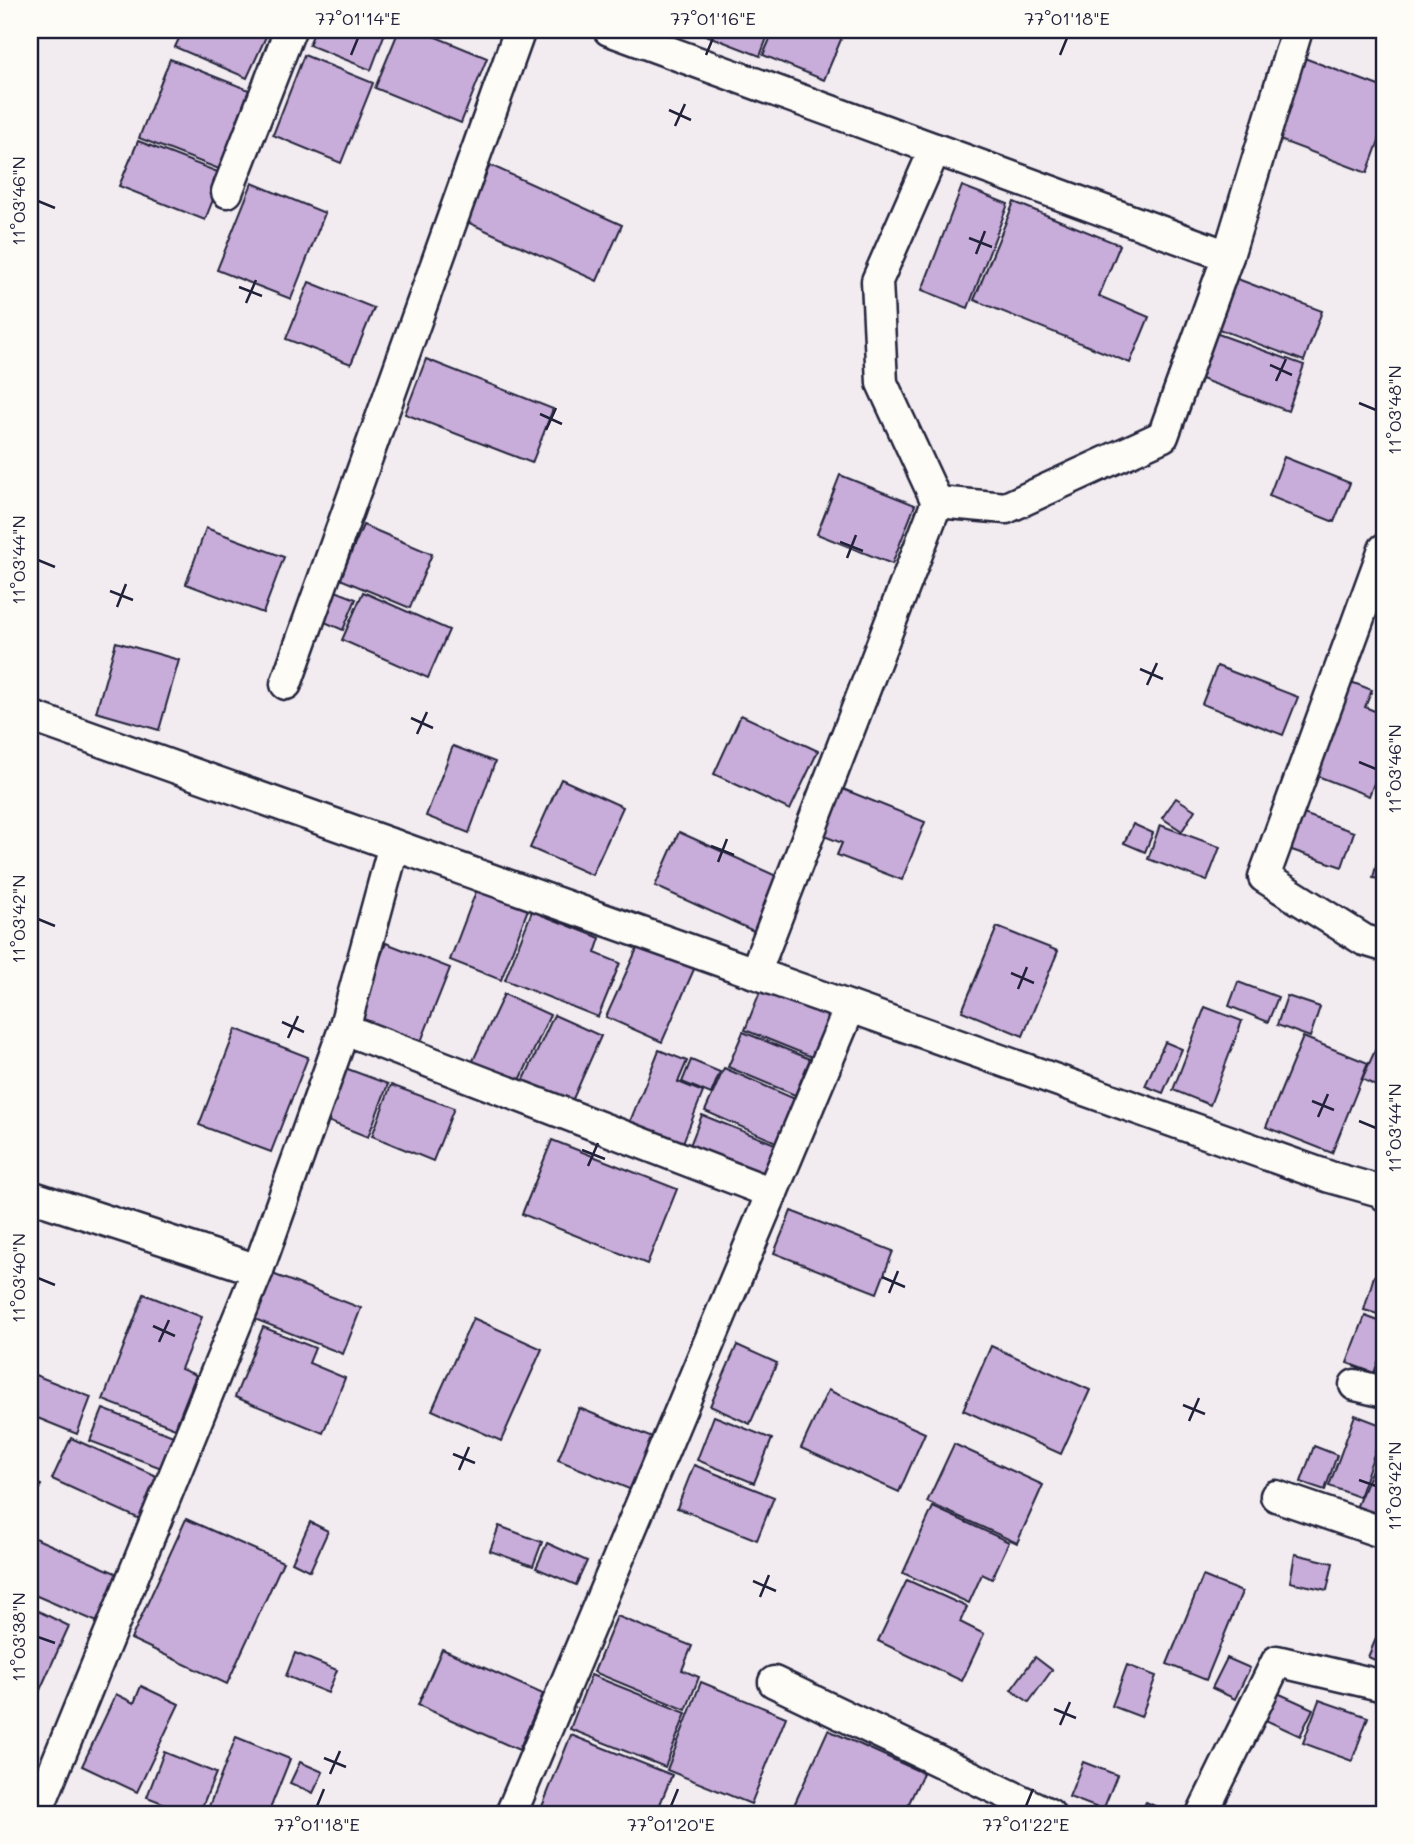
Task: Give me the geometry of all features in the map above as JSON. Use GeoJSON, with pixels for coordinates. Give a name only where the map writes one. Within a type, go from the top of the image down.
{"type":"FeatureCollection","features":[{"type":"Feature","properties":{"kind":"street"},"geometry":{"type":"LineString","coordinates":[[227,192],[290,30]]}},
{"type":"Feature","properties":{"kind":"street"},"geometry":{"type":"LineString","coordinates":[[286,684],[520,30]]}},
{"type":"Feature","properties":{"kind":"street"},"geometry":{"type":"LineString","coordinates":[[609,30],[1228,256]]}},
{"type":"Feature","properties":{"kind":"street"},"geometry":{"type":"LineString","coordinates":[[937,502],[1006,508],[1163,436],[1228,256],[1297,30]]}},
{"type":"Feature","properties":{"kind":"street"},"geometry":{"type":"LineString","coordinates":[[755,973],[937,502],[882,383],[877,281],[935,149]]}},
{"type":"Feature","properties":{"kind":"street"},"geometry":{"type":"LineString","coordinates":[[1384,549],[1264,877],[1364,940],[1384,946]]}},
{"type":"Feature","properties":{"kind":"street"},"geometry":{"type":"LineString","coordinates":[[30,716],[1330,1177],[1380,1191],[1384,1195]]}},
{"type":"Feature","properties":{"kind":"street"},"geometry":{"type":"LineString","coordinates":[[36,1814],[258,1270],[344,1029],[394,845]]}},
{"type":"Feature","properties":{"kind":"street"},"geometry":{"type":"LineString","coordinates":[[511,1814],[850,1007]]}},
{"type":"Feature","properties":{"kind":"street"},"geometry":{"type":"LineString","coordinates":[[344,1029],[772,1193]]}},
{"type":"Feature","properties":{"kind":"street"},"geometry":{"type":"LineString","coordinates":[[30,1196],[258,1270]]}},
{"type":"Feature","properties":{"kind":"street"},"geometry":{"type":"LineString","coordinates":[[1355,1385],[1384,1392]]}},
{"type":"Feature","properties":{"kind":"street"},"geometry":{"type":"LineString","coordinates":[[1276,1496],[1384,1533]]}},
{"type":"Feature","properties":{"kind":"street"},"geometry":{"type":"LineString","coordinates":[[1202,1814],[1278,1661],[1384,1686]]}},
{"type":"Feature","properties":{"kind":"street"},"geometry":{"type":"LineString","coordinates":[[774,1682],[1049,1814]]}},
{"type":"Feature","properties":{"kind":"building"},"geometry":{"type":"Polygon","coordinates":[[[183,30],[269,30],[247,78],[175,47],[183,30]]]}},
{"type":"Feature","properties":{"kind":"building"},"geometry":{"type":"Polygon","coordinates":[[[315,30],[386,30],[371,70],[309,45],[315,30]]]}},
{"type":"Feature","properties":{"kind":"building"},"geometry":{"type":"Polygon","coordinates":[[[399,30],[419,30],[487,58],[461,123],[375,88],[399,30]]]}},
{"type":"Feature","properties":{"kind":"building"},"geometry":{"type":"Polygon","coordinates":[[[693,30],[770,30],[760,56],[693,30]]]}},
{"type":"Feature","properties":{"kind":"building"},"geometry":{"type":"Polygon","coordinates":[[[774,30],[845,30],[824,80],[763,55],[774,30]]]}},
{"type":"Feature","properties":{"kind":"building"},"geometry":{"type":"Polygon","coordinates":[[[304,55],[373,83],[341,163],[273,135],[304,55]]]}},
{"type":"Feature","properties":{"kind":"building"},"geometry":{"type":"Polygon","coordinates":[[[1299,56],[1384,88],[1384,127],[1367,173],[1269,136],[1299,56]]]}},
{"type":"Feature","properties":{"kind":"building"},"geometry":{"type":"Polygon","coordinates":[[[170,59],[249,90],[219,169],[139,138],[170,59]]]}},
{"type":"Feature","properties":{"kind":"building"},"geometry":{"type":"Polygon","coordinates":[[[138,141],[223,174],[205,220],[119,186],[138,141]]]}},
{"type":"Feature","properties":{"kind":"building"},"geometry":{"type":"Polygon","coordinates":[[[490,165],[622,225],[597,281],[465,221],[490,165]]]}},
{"type":"Feature","properties":{"kind":"building"},"geometry":{"type":"Polygon","coordinates":[[[252,183],[325,213],[291,299],[217,270],[252,183]]]}},
{"type":"Feature","properties":{"kind":"building"},"geometry":{"type":"Polygon","coordinates":[[[962,186],[1008,204],[968,308],[922,290],[962,186]]]}},
{"type":"Feature","properties":{"kind":"building"},"geometry":{"type":"Polygon","coordinates":[[[1014,202],[1120,245],[1099,296],[1149,317],[1130,363],[974,300],[1014,202]]]}},
{"type":"Feature","properties":{"kind":"building"},"geometry":{"type":"Polygon","coordinates":[[[1235,278],[1322,311],[1304,361],[1216,328],[1235,278]]]}},
{"type":"Feature","properties":{"kind":"building"},"geometry":{"type":"Polygon","coordinates":[[[309,282],[374,308],[351,364],[286,339],[309,282]]]}},
{"type":"Feature","properties":{"kind":"building"},"geometry":{"type":"Polygon","coordinates":[[[1207,330],[1304,365],[1288,411],[1190,375],[1207,330]]]}},
{"type":"Feature","properties":{"kind":"building"},"geometry":{"type":"Polygon","coordinates":[[[426,359],[553,409],[532,463],[405,414],[426,359]]]}},
{"type":"Feature","properties":{"kind":"building"},"geometry":{"type":"Polygon","coordinates":[[[1284,457],[1350,483],[1334,522],[1269,496],[1284,457]]]}},
{"type":"Feature","properties":{"kind":"building"},"geometry":{"type":"Polygon","coordinates":[[[840,475],[915,505],[892,564],[817,534],[840,475]]]}},
{"type":"Feature","properties":{"kind":"building"},"geometry":{"type":"Polygon","coordinates":[[[363,525],[432,554],[410,608],[340,579],[363,525]]]}},
{"type":"Feature","properties":{"kind":"building"},"geometry":{"type":"Polygon","coordinates":[[[206,528],[284,557],[263,613],[186,584],[206,528]]]}},
{"type":"Feature","properties":{"kind":"building"},"geometry":{"type":"Polygon","coordinates":[[[333,590],[356,599],[343,630],[320,620],[333,590]]]}},
{"type":"Feature","properties":{"kind":"building"},"geometry":{"type":"Polygon","coordinates":[[[363,592],[449,630],[428,678],[342,640],[363,592]]]}},
{"type":"Feature","properties":{"kind":"building"},"geometry":{"type":"Polygon","coordinates":[[[116,642],[179,660],[159,730],[96,712],[116,642]]]}},
{"type":"Feature","properties":{"kind":"building"},"geometry":{"type":"Polygon","coordinates":[[[1217,666],[1298,697],[1283,735],[1202,704],[1217,666]]]}},
{"type":"Feature","properties":{"kind":"building"},"geometry":{"type":"Polygon","coordinates":[[[1346,680],[1372,690],[1365,707],[1384,715],[1384,758],[1369,796],[1307,772],[1346,680]]]}},
{"type":"Feature","properties":{"kind":"building"},"geometry":{"type":"Polygon","coordinates":[[[741,715],[818,751],[790,810],[714,774],[741,715]]]}},
{"type":"Feature","properties":{"kind":"building"},"geometry":{"type":"Polygon","coordinates":[[[453,746],[495,762],[469,833],[426,816],[453,746]]]}},
{"type":"Feature","properties":{"kind":"building"},"geometry":{"type":"Polygon","coordinates":[[[561,779],[623,807],[592,875],[530,848],[561,779]]]}},
{"type":"Feature","properties":{"kind":"building"},"geometry":{"type":"Polygon","coordinates":[[[843,789],[925,822],[902,880],[837,855],[842,843],[824,836],[843,789]]]}},
{"type":"Feature","properties":{"kind":"building"},"geometry":{"type":"Polygon","coordinates":[[[1176,798],[1195,810],[1182,831],[1162,818],[1176,798]]]}},
{"type":"Feature","properties":{"kind":"building"},"geometry":{"type":"Polygon","coordinates":[[[1298,812],[1354,832],[1342,867],[1286,848],[1298,812]]]}},
{"type":"Feature","properties":{"kind":"building"},"geometry":{"type":"Polygon","coordinates":[[[1133,824],[1153,833],[1145,852],[1124,843],[1133,824]]]}},
{"type":"Feature","properties":{"kind":"building"},"geometry":{"type":"Polygon","coordinates":[[[1160,825],[1220,847],[1207,881],[1148,859],[1160,825]]]}},
{"type":"Feature","properties":{"kind":"building"},"geometry":{"type":"Polygon","coordinates":[[[679,832],[785,880],[760,934],[655,886],[679,832]]]}},
{"type":"Feature","properties":{"kind":"building"},"geometry":{"type":"Polygon","coordinates":[[[1384,834],[1384,880],[1373,878],[1384,834]]]}},
{"type":"Feature","properties":{"kind":"building"},"geometry":{"type":"Polygon","coordinates":[[[477,889],[528,909],[501,980],[450,960],[477,889]]]}},
{"type":"Feature","properties":{"kind":"building"},"geometry":{"type":"Polygon","coordinates":[[[532,911],[600,938],[595,953],[620,963],[598,1017],[505,980],[532,911]]]}},
{"type":"Feature","properties":{"kind":"building"},"geometry":{"type":"Polygon","coordinates":[[[997,927],[1058,951],[1023,1036],[962,1011],[997,927]]]}},
{"type":"Feature","properties":{"kind":"building"},"geometry":{"type":"Polygon","coordinates":[[[640,942],[695,967],[662,1042],[606,1017],[640,942]]]}},
{"type":"Feature","properties":{"kind":"building"},"geometry":{"type":"Polygon","coordinates":[[[386,943],[450,968],[420,1044],[356,1019],[386,943]]]}},
{"type":"Feature","properties":{"kind":"building"},"geometry":{"type":"Polygon","coordinates":[[[1238,982],[1278,997],[1268,1022],[1229,1006],[1238,982]]]}},
{"type":"Feature","properties":{"kind":"building"},"geometry":{"type":"Polygon","coordinates":[[[761,989],[833,1018],[817,1059],[745,1030],[761,989]]]}},
{"type":"Feature","properties":{"kind":"building"},"geometry":{"type":"Polygon","coordinates":[[[504,994],[550,1015],[516,1089],[470,1067],[504,994]]]}},
{"type":"Feature","properties":{"kind":"building"},"geometry":{"type":"Polygon","coordinates":[[[1287,996],[1320,1007],[1310,1037],[1277,1025],[1287,996]]]}},
{"type":"Feature","properties":{"kind":"building"},"geometry":{"type":"Polygon","coordinates":[[[1205,1007],[1242,1021],[1210,1105],[1173,1090],[1205,1007]]]}},
{"type":"Feature","properties":{"kind":"building"},"geometry":{"type":"Polygon","coordinates":[[[554,1015],[601,1036],[568,1110],[520,1088],[554,1015]]]}},
{"type":"Feature","properties":{"kind":"building"},"geometry":{"type":"Polygon","coordinates":[[[236,1029],[308,1057],[271,1152],[199,1125],[236,1029]]]}},
{"type":"Feature","properties":{"kind":"building"},"geometry":{"type":"Polygon","coordinates":[[[1384,1031],[1384,1090],[1362,1079],[1384,1031]]]}},
{"type":"Feature","properties":{"kind":"building"},"geometry":{"type":"Polygon","coordinates":[[[743,1032],[810,1059],[795,1095],[728,1067],[743,1032]]]}},
{"type":"Feature","properties":{"kind":"building"},"geometry":{"type":"Polygon","coordinates":[[[1303,1037],[1368,1063],[1332,1153],[1266,1127],[1303,1037]]]}},
{"type":"Feature","properties":{"kind":"building"},"geometry":{"type":"Polygon","coordinates":[[[1165,1042],[1182,1049],[1163,1093],[1145,1086],[1165,1042]]]}},
{"type":"Feature","properties":{"kind":"building"},"geometry":{"type":"Polygon","coordinates":[[[659,1050],[687,1061],[678,1082],[703,1092],[682,1145],[629,1124],[659,1050]]]}},
{"type":"Feature","properties":{"kind":"building"},"geometry":{"type":"Polygon","coordinates":[[[691,1060],[720,1072],[711,1094],[682,1082],[691,1060]]]}},
{"type":"Feature","properties":{"kind":"building"},"geometry":{"type":"Polygon","coordinates":[[[345,1068],[388,1084],[368,1137],[325,1120],[345,1068]]]}},
{"type":"Feature","properties":{"kind":"building"},"geometry":{"type":"Polygon","coordinates":[[[724,1068],[795,1099],[776,1142],[705,1111],[724,1068]]]}},
{"type":"Feature","properties":{"kind":"building"},"geometry":{"type":"Polygon","coordinates":[[[391,1085],[454,1108],[433,1161],[372,1136],[391,1085]]]}},
{"type":"Feature","properties":{"kind":"building"},"geometry":{"type":"Polygon","coordinates":[[[702,1115],[775,1144],[762,1178],[689,1148],[702,1115]]]}},
{"type":"Feature","properties":{"kind":"building"},"geometry":{"type":"Polygon","coordinates":[[[552,1140],[677,1189],[647,1264],[522,1214],[552,1140]]]}},
{"type":"Feature","properties":{"kind":"building"},"geometry":{"type":"Polygon","coordinates":[[[791,1211],[893,1251],[877,1293],[774,1253],[791,1211]]]}},
{"type":"Feature","properties":{"kind":"building"},"geometry":{"type":"Polygon","coordinates":[[[270,1273],[361,1308],[343,1354],[252,1318],[270,1273]]]}},
{"type":"Feature","properties":{"kind":"building"},"geometry":{"type":"Polygon","coordinates":[[[1374,1276],[1384,1279],[1384,1316],[1364,1310],[1374,1276]]]}},
{"type":"Feature","properties":{"kind":"building"},"geometry":{"type":"Polygon","coordinates":[[[144,1294],[202,1317],[181,1369],[196,1375],[175,1428],[103,1400],[144,1294]]]}},
{"type":"Feature","properties":{"kind":"building"},"geometry":{"type":"Polygon","coordinates":[[[1365,1316],[1384,1323],[1384,1346],[1374,1373],[1347,1363],[1365,1316]]]}},
{"type":"Feature","properties":{"kind":"building"},"geometry":{"type":"Polygon","coordinates":[[[473,1318],[542,1349],[501,1441],[432,1410],[473,1318]]]}},
{"type":"Feature","properties":{"kind":"building"},"geometry":{"type":"Polygon","coordinates":[[[263,1327],[315,1348],[309,1363],[345,1378],[323,1433],[235,1397],[263,1327]]]}},
{"type":"Feature","properties":{"kind":"building"},"geometry":{"type":"Polygon","coordinates":[[[737,1345],[777,1363],[750,1424],[710,1406],[737,1345]]]}},
{"type":"Feature","properties":{"kind":"building"},"geometry":{"type":"Polygon","coordinates":[[[991,1346],[1090,1390],[1061,1454],[963,1410],[991,1346]]]}},
{"type":"Feature","properties":{"kind":"building"},"geometry":{"type":"Polygon","coordinates":[[[30,1373],[91,1397],[77,1434],[30,1415],[30,1373]]]}},
{"type":"Feature","properties":{"kind":"building"},"geometry":{"type":"Polygon","coordinates":[[[828,1390],[925,1433],[899,1492],[801,1448],[828,1390]]]}},
{"type":"Feature","properties":{"kind":"building"},"geometry":{"type":"Polygon","coordinates":[[[579,1408],[655,1439],[634,1491],[558,1460],[579,1408]]]}},
{"type":"Feature","properties":{"kind":"building"},"geometry":{"type":"Polygon","coordinates":[[[103,1409],[176,1437],[164,1469],[90,1441],[103,1409]]]}},
{"type":"Feature","properties":{"kind":"building"},"geometry":{"type":"Polygon","coordinates":[[[1355,1415],[1384,1426],[1359,1497],[1329,1486],[1355,1415]]]}},
{"type":"Feature","properties":{"kind":"building"},"geometry":{"type":"Polygon","coordinates":[[[714,1416],[772,1439],[754,1483],[697,1460],[714,1416]]]}},
{"type":"Feature","properties":{"kind":"building"},"geometry":{"type":"Polygon","coordinates":[[[71,1438],[163,1479],[144,1521],[52,1479],[71,1438]]]}},
{"type":"Feature","properties":{"kind":"building"},"geometry":{"type":"Polygon","coordinates":[[[1384,1442],[1384,1465],[1377,1462],[1384,1442]]]}},
{"type":"Feature","properties":{"kind":"building"},"geometry":{"type":"Polygon","coordinates":[[[954,1444],[1043,1485],[1017,1543],[927,1502],[954,1444]]]}},
{"type":"Feature","properties":{"kind":"building"},"geometry":{"type":"Polygon","coordinates":[[[1314,1446],[1337,1455],[1325,1490],[1301,1482],[1314,1446]]]}},
{"type":"Feature","properties":{"kind":"building"},"geometry":{"type":"Polygon","coordinates":[[[694,1465],[774,1497],[757,1540],[677,1508],[694,1465]]]}},
{"type":"Feature","properties":{"kind":"building"},"geometry":{"type":"Polygon","coordinates":[[[1373,1467],[1384,1472],[1384,1519],[1356,1508],[1373,1467]]]}},
{"type":"Feature","properties":{"kind":"building"},"geometry":{"type":"Polygon","coordinates":[[[30,1480],[41,1485],[30,1511],[30,1480]]]}},
{"type":"Feature","properties":{"kind":"building"},"geometry":{"type":"Polygon","coordinates":[[[933,1507],[1009,1542],[992,1579],[982,1574],[969,1603],[903,1573],[933,1507]]]}},
{"type":"Feature","properties":{"kind":"building"},"geometry":{"type":"Polygon","coordinates":[[[186,1519],[283,1562],[227,1684],[131,1639],[186,1519]]]}},
{"type":"Feature","properties":{"kind":"building"},"geometry":{"type":"Polygon","coordinates":[[[310,1522],[328,1531],[310,1571],[292,1562],[310,1522]]]}},
{"type":"Feature","properties":{"kind":"building"},"geometry":{"type":"Polygon","coordinates":[[[499,1526],[542,1542],[533,1566],[490,1551],[499,1526]]]}},
{"type":"Feature","properties":{"kind":"building"},"geometry":{"type":"Polygon","coordinates":[[[30,1536],[118,1574],[97,1622],[30,1593],[30,1536]]]}},
{"type":"Feature","properties":{"kind":"building"},"geometry":{"type":"Polygon","coordinates":[[[547,1543],[587,1561],[576,1585],[536,1568],[547,1543]]]}},
{"type":"Feature","properties":{"kind":"building"},"geometry":{"type":"Polygon","coordinates":[[[1295,1554],[1333,1563],[1327,1590],[1290,1582],[1295,1554]]]}},
{"type":"Feature","properties":{"kind":"building"},"geometry":{"type":"Polygon","coordinates":[[[1203,1576],[1242,1592],[1206,1680],[1167,1664],[1203,1576]]]}},
{"type":"Feature","properties":{"kind":"building"},"geometry":{"type":"Polygon","coordinates":[[[907,1580],[967,1607],[960,1622],[984,1634],[962,1681],[878,1641],[907,1580]]]}},
{"type":"Feature","properties":{"kind":"building"},"geometry":{"type":"Polygon","coordinates":[[[30,1607],[69,1626],[30,1712],[30,1607]]]}},
{"type":"Feature","properties":{"kind":"building"},"geometry":{"type":"Polygon","coordinates":[[[617,1616],[692,1646],[682,1670],[699,1677],[686,1710],[594,1672],[617,1616]]]}},
{"type":"Feature","properties":{"kind":"building"},"geometry":{"type":"Polygon","coordinates":[[[1381,1627],[1384,1628],[1384,1664],[1368,1657],[1381,1627]]]}},
{"type":"Feature","properties":{"kind":"building"},"geometry":{"type":"Polygon","coordinates":[[[442,1649],[543,1694],[519,1750],[418,1705],[442,1649]]]}},
{"type":"Feature","properties":{"kind":"building"},"geometry":{"type":"Polygon","coordinates":[[[295,1653],[337,1670],[328,1693],[286,1676],[295,1653]]]}},
{"type":"Feature","properties":{"kind":"building"},"geometry":{"type":"Polygon","coordinates":[[[1035,1657],[1052,1670],[1029,1702],[1011,1690],[1035,1657]]]}},
{"type":"Feature","properties":{"kind":"building"},"geometry":{"type":"Polygon","coordinates":[[[1227,1658],[1250,1668],[1235,1699],[1212,1688],[1227,1658]]]}},
{"type":"Feature","properties":{"kind":"building"},"geometry":{"type":"Polygon","coordinates":[[[1127,1665],[1156,1676],[1141,1717],[1112,1706],[1127,1665]]]}},
{"type":"Feature","properties":{"kind":"building"},"geometry":{"type":"Polygon","coordinates":[[[591,1675],[686,1713],[665,1767],[570,1729],[591,1675]]]}},
{"type":"Feature","properties":{"kind":"building"},"geometry":{"type":"Polygon","coordinates":[[[701,1682],[786,1717],[751,1804],[667,1770],[701,1682]]]}},
{"type":"Feature","properties":{"kind":"building"},"geometry":{"type":"Polygon","coordinates":[[[141,1686],[179,1704],[137,1792],[82,1766],[116,1694],[134,1703],[141,1686]]]}},
{"type":"Feature","properties":{"kind":"building"},"geometry":{"type":"Polygon","coordinates":[[[1271,1690],[1313,1709],[1300,1736],[1259,1717],[1271,1690]]]}},
{"type":"Feature","properties":{"kind":"building"},"geometry":{"type":"Polygon","coordinates":[[[1319,1700],[1368,1717],[1352,1761],[1303,1743],[1319,1700]]]}},
{"type":"Feature","properties":{"kind":"building"},"geometry":{"type":"Polygon","coordinates":[[[828,1730],[923,1773],[904,1814],[790,1814],[828,1730]]]}},
{"type":"Feature","properties":{"kind":"building"},"geometry":{"type":"Polygon","coordinates":[[[571,1735],[672,1775],[656,1814],[539,1814],[571,1735]]]}},
{"type":"Feature","properties":{"kind":"building"},"geometry":{"type":"Polygon","coordinates":[[[236,1737],[290,1759],[268,1814],[206,1814],[236,1737]]]}},
{"type":"Feature","properties":{"kind":"building"},"geometry":{"type":"Polygon","coordinates":[[[164,1752],[216,1773],[199,1814],[191,1814],[147,1797],[164,1752]]]}},
{"type":"Feature","properties":{"kind":"building"},"geometry":{"type":"Polygon","coordinates":[[[300,1762],[323,1772],[313,1793],[290,1783],[300,1762]]]}},
{"type":"Feature","properties":{"kind":"building"},"geometry":{"type":"Polygon","coordinates":[[[1083,1762],[1117,1775],[1103,1810],[1069,1797],[1083,1762]]]}},
{"type":"Feature","properties":{"kind":"building"},"geometry":{"type":"Polygon","coordinates":[[[1146,1802],[1172,1814],[1140,1814],[1146,1802]]]}}]}
